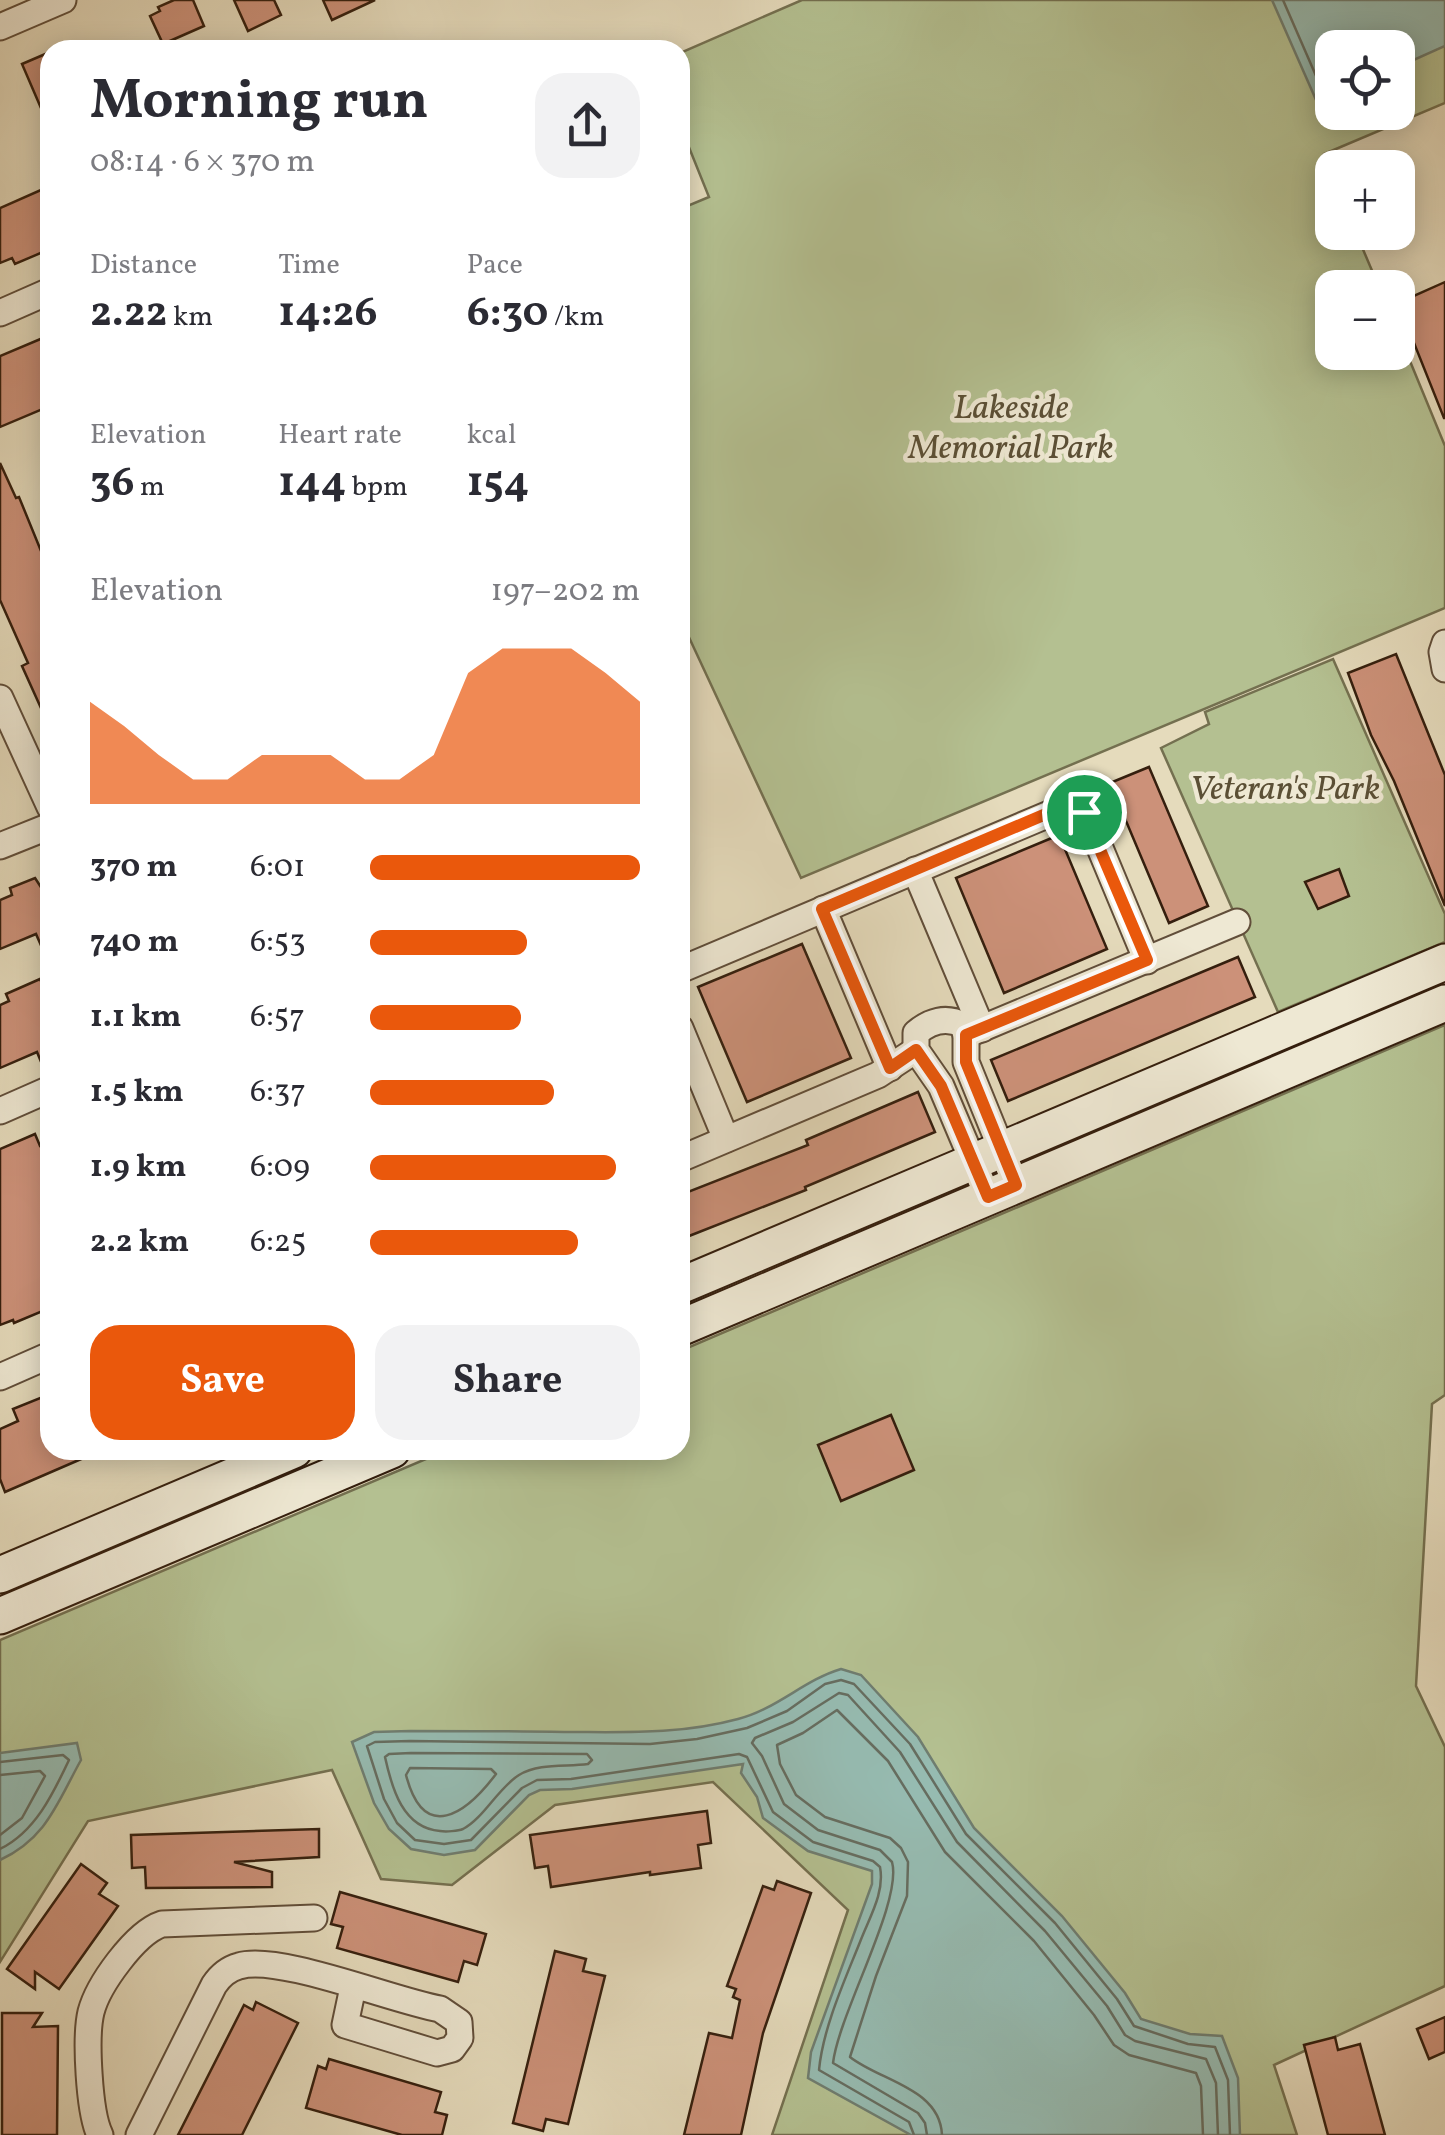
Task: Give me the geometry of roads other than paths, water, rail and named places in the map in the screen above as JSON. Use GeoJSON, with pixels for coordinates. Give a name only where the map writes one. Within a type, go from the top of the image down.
{"type":"FeatureCollection","features":[{"type":"Feature","properties":{"kind":"street"},"geometry":{"type":"LineString","coordinates":[[0,27],[63,0]]}},
{"type":"Feature","properties":{"kind":"street"},"geometry":{"type":"LineString","coordinates":[[0,313],[40,295]]}},
{"type":"Feature","properties":{"kind":"street"},"geometry":{"type":"LineString","coordinates":[[1445,642],[1445,669]]}},
{"type":"Feature","properties":{"kind":"street"},"geometry":{"type":"LineString","coordinates":[[0,698],[40,784]]}},
{"type":"Feature","properties":{"kind":"street"},"geometry":{"type":"LineString","coordinates":[[690,966],[1067,805],[1077,805],[1084,812],[1147,960]]}},
{"type":"Feature","properties":{"kind":"street"},"geometry":{"type":"LineString","coordinates":[[0,846],[40,830]]}},
{"type":"Feature","properties":{"kind":"street"},"geometry":{"type":"LineString","coordinates":[[916,870],[971,1039],[987,1156]]}},
{"type":"Feature","properties":{"kind":"street"},"geometry":{"type":"LineString","coordinates":[[822,909],[890,1068]]}},
{"type":"Feature","properties":{"kind":"street"},"geometry":{"type":"LineString","coordinates":[[690,1155],[890,1068],[923,1060],[1237,922]]}},
{"type":"Feature","properties":{"kind":"street"},"geometry":{"type":"LineString","coordinates":[[690,1282],[1445,962]]}},
{"type":"Feature","properties":{"kind":"street"},"geometry":{"type":"LineString","coordinates":[[690,1324],[1445,1003]]}},
{"type":"Feature","properties":{"kind":"street"},"geometry":{"type":"LineString","coordinates":[[971,1039],[958,1022],[936,1021],[916,1033],[923,1060],[987,1156],[1002,1191]]}},
{"type":"Feature","properties":{"kind":"street"},"geometry":{"type":"LineString","coordinates":[[690,1052],[726,1139]]}},
{"type":"Feature","properties":{"kind":"street"},"geometry":{"type":"LineString","coordinates":[[0,1111],[40,1094]]}},
{"type":"Feature","properties":{"kind":"street"},"geometry":{"type":"LineString","coordinates":[[0,1377],[40,1360]]}},
{"type":"Feature","properties":{"kind":"street"},"geometry":{"type":"LineString","coordinates":[[0,1574],[270,1460]]}},
{"type":"Feature","properties":{"kind":"street"},"geometry":{"type":"LineString","coordinates":[[0,1616],[368,1460]]}},
{"type":"Feature","properties":{"kind":"street"},"geometry":{"type":"LineString","coordinates":[[284,1918],[286,1966]]}},
{"type":"Feature","properties":{"kind":"street"},"geometry":{"type":"LineString","coordinates":[[100,2135],[90,2105],[92,2011],[110,1976],[135,1942],[152,1927],[162,1924],[314,1918]]}},
{"type":"Feature","properties":{"kind":"street"},"geometry":{"type":"LineString","coordinates":[[139,2135],[220,1977],[241,1965],[286,1966],[353,1987]]}},
{"type":"Feature","properties":{"kind":"water"},"geometry":{"type":"Polygon","coordinates":[[[1272,0],[1445,0],[1445,46],[1415,59],[1415,30],[1315,30],[1315,97],[1272,0]]]}},
{"type":"Feature","properties":{"kind":"water"},"geometry":{"type":"Polygon","coordinates":[[[841,1669],[861,1675],[918,1737],[974,1828],[1062,1916],[1125,1993],[1141,2019],[1190,2034],[1222,2036],[1238,2078],[1240,2135],[911,2135],[808,2078],[811,2052],[872,1884],[872,1871],[808,1851],[763,1818],[757,1797],[741,1773],[743,1764],[572,1789],[540,1790],[529,1795],[475,1850],[444,1855],[411,1849],[389,1829],[374,1803],[352,1742],[374,1732],[630,1732],[694,1728],[752,1714],[841,1669]]]}},
{"type":"Feature","properties":{"kind":"water"},"geometry":{"type":"Polygon","coordinates":[[[77,1743],[81,1760],[49,1818],[29,1841],[0,1860],[0,1753],[77,1743]]]}},
{"type":"Feature","properties":{"kind":"park label","name":"Lakeside Memorial Park"},"geometry":{"type":"Point","coordinates":[1011,429]}},
{"type":"Feature","properties":{"kind":"park label","name":"Veteran's Park"},"geometry":{"type":"Point","coordinates":[1285,790]}}]}
